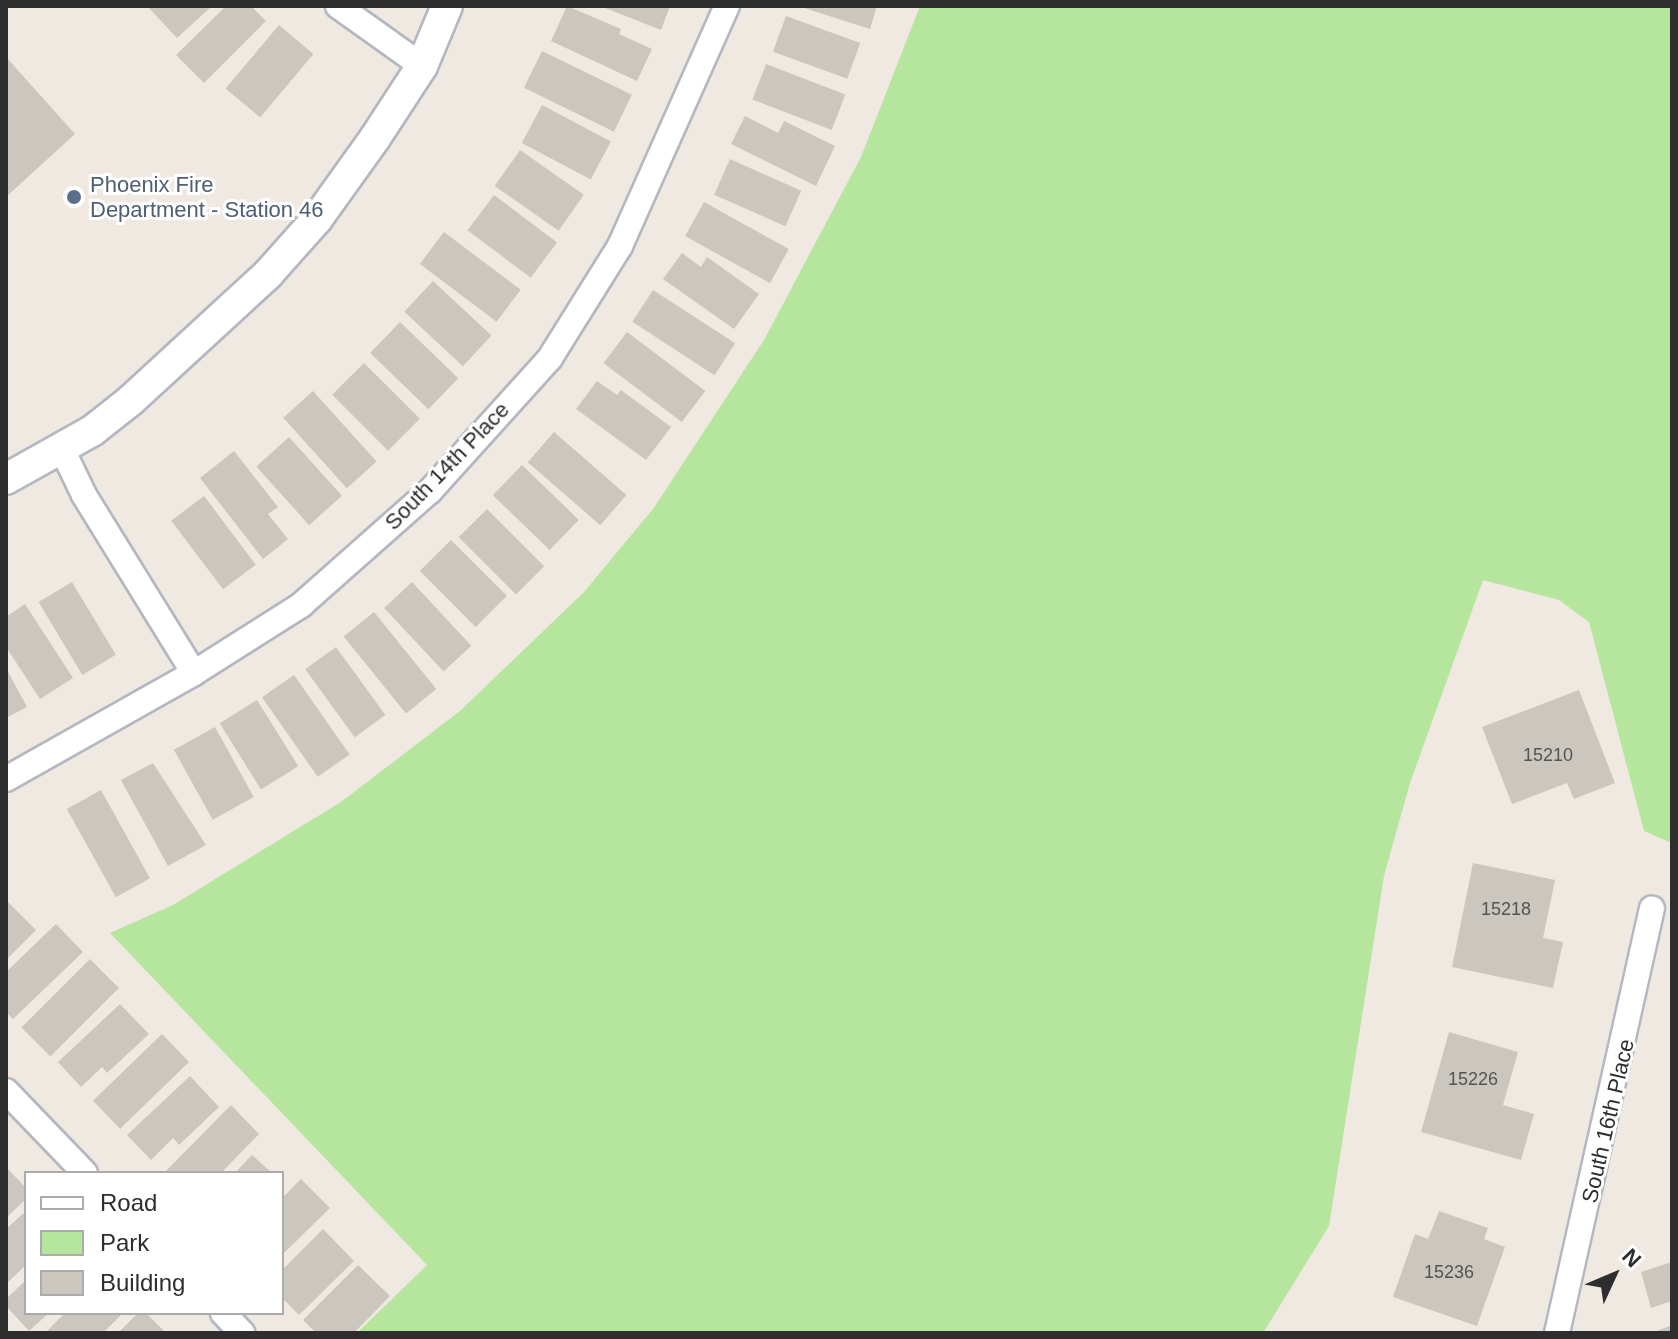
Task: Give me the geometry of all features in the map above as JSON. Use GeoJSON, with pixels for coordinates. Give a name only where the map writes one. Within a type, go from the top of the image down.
{"type":"FeatureCollection","features":[{"type":"Feature","properties":{"kind":"street"},"geometry":{"type":"LineString","coordinates":[[338,6],[422,66]]}},
{"type":"Feature","properties":{"kind":"street"},"geometry":{"type":"LineString","coordinates":[[6,479],[62,449],[178,361],[268,274],[317,219],[422,66],[447,6]]}},
{"type":"Feature","properties":{"kind":"street","name":"South 14th Place"},"geometry":{"type":"LineString","coordinates":[[6,779],[194,673],[301,605],[430,491],[550,358],[620,246],[727,6]]}},
{"type":"Feature","properties":{"kind":"street"},"geometry":{"type":"LineString","coordinates":[[62,449],[84,495],[194,673]]}},
{"type":"Feature","properties":{"kind":"street","name":"South 16th Place"},"geometry":{"type":"LineString","coordinates":[[1557,1333],[1652,908]]}},
{"type":"Feature","properties":{"kind":"street"},"geometry":{"type":"LineString","coordinates":[[6,1091],[83,1171]]}},
{"type":"Feature","properties":{"kind":"street"},"geometry":{"type":"LineString","coordinates":[[225,1315],[242,1333]]}},
{"type":"Feature","properties":{"kind":"green space"},"geometry":{"type":"Polygon","coordinates":[[[920,6],[1672,6],[1672,843],[1644,831],[1589,622],[1559,600],[1483,580],[1410,783],[1384,876],[1329,1226],[1263,1333],[357,1333],[427,1265],[110,933],[173,905],[341,802],[460,711],[584,592],[653,509],[764,340],[861,157],[920,6]]]}},
{"type":"Feature","properties":{"kind":"building"},"geometry":{"type":"Polygon","coordinates":[[[147,6],[212,6],[177,38],[147,6]]]}},
{"type":"Feature","properties":{"kind":"building"},"geometry":{"type":"Polygon","coordinates":[[[226,6],[251,6],[266,21],[204,83],[176,55],[226,6]]]}},
{"type":"Feature","properties":{"kind":"building"},"geometry":{"type":"Polygon","coordinates":[[[567,6],[621,29],[619,34],[652,49],[637,81],[551,41],[567,6]]]}},
{"type":"Feature","properties":{"kind":"building"},"geometry":{"type":"Polygon","coordinates":[[[600,6],[670,6],[661,30],[600,6]]]}},
{"type":"Feature","properties":{"kind":"building"},"geometry":{"type":"Polygon","coordinates":[[[798,6],[877,6],[870,29],[798,6]]]}},
{"type":"Feature","properties":{"kind":"building"},"geometry":{"type":"Polygon","coordinates":[[[786,16],[860,43],[847,79],[773,52],[786,16]]]}},
{"type":"Feature","properties":{"kind":"building"},"geometry":{"type":"Polygon","coordinates":[[[279,25],[313,54],[260,118],[226,89],[279,25]]]}},
{"type":"Feature","properties":{"kind":"building"},"geometry":{"type":"Polygon","coordinates":[[[542,51],[632,95],[614,132],[524,88],[542,51]]]}},
{"type":"Feature","properties":{"kind":"building"},"geometry":{"type":"Polygon","coordinates":[[[6,57],[75,134],[6,197],[6,57]]]}},
{"type":"Feature","properties":{"kind":"building"},"geometry":{"type":"Polygon","coordinates":[[[766,64],[845,94],[832,130],[752,99],[766,64]]]}},
{"type":"Feature","properties":{"kind":"building"},"geometry":{"type":"Polygon","coordinates":[[[542,105],[611,142],[591,180],[522,143],[542,105]]]}},
{"type":"Feature","properties":{"kind":"building"},"geometry":{"type":"Polygon","coordinates":[[[745,116],[778,133],[784,121],[835,146],[816,186],[731,144],[745,116]]]}},
{"type":"Feature","properties":{"kind":"building"},"geometry":{"type":"Polygon","coordinates":[[[520,150],[584,195],[559,231],[495,186],[520,150]]]}},
{"type":"Feature","properties":{"kind":"building"},"geometry":{"type":"Polygon","coordinates":[[[730,159],[801,191],[785,226],[714,195],[730,159]]]}},
{"type":"Feature","properties":{"kind":"building"},"geometry":{"type":"Polygon","coordinates":[[[494,195],[557,243],[531,278],[468,230],[494,195]]]}},
{"type":"Feature","properties":{"kind":"building"},"geometry":{"type":"Polygon","coordinates":[[[704,202],[789,249],[770,283],[685,236],[704,202]]]}},
{"type":"Feature","properties":{"kind":"building"},"geometry":{"type":"Polygon","coordinates":[[[444,232],[521,290],[497,322],[420,264],[444,232]]]}},
{"type":"Feature","properties":{"kind":"building"},"geometry":{"type":"Polygon","coordinates":[[[682,253],[701,267],[707,257],[759,294],[734,329],[663,279],[682,253]]]}},
{"type":"Feature","properties":{"kind":"building"},"geometry":{"type":"Polygon","coordinates":[[[433,281],[492,336],[463,366],[404,312],[433,281]]]}},
{"type":"Feature","properties":{"kind":"building"},"geometry":{"type":"Polygon","coordinates":[[[653,290],[735,343],[714,375],[632,322],[653,290]]]}},
{"type":"Feature","properties":{"kind":"building"},"geometry":{"type":"Polygon","coordinates":[[[400,322],[458,378],[428,409],[370,353],[400,322]]]}},
{"type":"Feature","properties":{"kind":"building"},"geometry":{"type":"Polygon","coordinates":[[[627,332],[705,391],[682,422],[604,363],[627,332]]]}},
{"type":"Feature","properties":{"kind":"building"},"geometry":{"type":"Polygon","coordinates":[[[364,363],[420,419],[388,451],[332,395],[364,363]]]}},
{"type":"Feature","properties":{"kind":"building"},"geometry":{"type":"Polygon","coordinates":[[[597,381],[617,395],[621,390],[671,427],[646,460],[576,409],[597,381]]]}},
{"type":"Feature","properties":{"kind":"building"},"geometry":{"type":"Polygon","coordinates":[[[313,391],[377,462],[347,488],[283,418],[313,391]]]}},
{"type":"Feature","properties":{"kind":"building"},"geometry":{"type":"Polygon","coordinates":[[[554,432],[626,495],[600,525],[528,462],[554,432]]]}},
{"type":"Feature","properties":{"kind":"building"},"geometry":{"type":"Polygon","coordinates":[[[289,437],[342,496],[309,525],[256,466],[289,437]]]}},
{"type":"Feature","properties":{"kind":"building"},"geometry":{"type":"Polygon","coordinates":[[[234,451],[278,507],[268,514],[288,539],[263,559],[200,478],[234,451]]]}},
{"type":"Feature","properties":{"kind":"building"},"geometry":{"type":"Polygon","coordinates":[[[522,465],[579,520],[550,550],[493,495],[522,465]]]}},
{"type":"Feature","properties":{"kind":"building"},"geometry":{"type":"Polygon","coordinates":[[[204,496],[256,565],[223,589],[171,521],[204,496]]]}},
{"type":"Feature","properties":{"kind":"building"},"geometry":{"type":"Polygon","coordinates":[[[487,509],[544,566],[516,595],[459,537],[487,509]]]}},
{"type":"Feature","properties":{"kind":"building"},"geometry":{"type":"Polygon","coordinates":[[[451,540],[507,596],[476,627],[420,571],[451,540]]]}},
{"type":"Feature","properties":{"kind":"building"},"geometry":{"type":"Polygon","coordinates":[[[72,582],[116,655],[82,675],[39,602],[72,582]]]}},
{"type":"Feature","properties":{"kind":"building"},"geometry":{"type":"Polygon","coordinates":[[[412,582],[471,646],[444,672],[384,608],[412,582]]]}},
{"type":"Feature","properties":{"kind":"building"},"geometry":{"type":"Polygon","coordinates":[[[25,604],[73,678],[40,699],[6,647],[6,617],[25,604]]]}},
{"type":"Feature","properties":{"kind":"building"},"geometry":{"type":"Polygon","coordinates":[[[374,612],[436,689],[406,713],[344,637],[374,612]]]}},
{"type":"Feature","properties":{"kind":"building"},"geometry":{"type":"Polygon","coordinates":[[[336,647],[385,715],[355,737],[305,669],[336,647]]]}},
{"type":"Feature","properties":{"kind":"building"},"geometry":{"type":"Polygon","coordinates":[[[6,668],[27,707],[6,718],[6,668]]]}},
{"type":"Feature","properties":{"kind":"building"},"geometry":{"type":"Polygon","coordinates":[[[294,675],[350,754],[318,777],[262,697],[294,675]]]}},
{"type":"Feature","properties":{"kind":"building"},"geometry":{"type":"Polygon","coordinates":[[[1579,690],[1615,783],[1574,799],[1567,783],[1512,804],[1482,727],[1579,690]]]}},
{"type":"Feature","properties":{"kind":"building"},"geometry":{"type":"Polygon","coordinates":[[[257,700],[298,766],[261,789],[220,723],[257,700]]]}},
{"type":"Feature","properties":{"kind":"building"},"geometry":{"type":"Polygon","coordinates":[[[215,727],[254,797],[213,820],[174,750],[215,727]]]}},
{"type":"Feature","properties":{"kind":"building"},"geometry":{"type":"Polygon","coordinates":[[[153,763],[206,845],[168,866],[121,780],[153,763]]]}},
{"type":"Feature","properties":{"kind":"building"},"geometry":{"type":"Polygon","coordinates":[[[101,790],[150,878],[116,897],[67,809],[101,790]]]}},
{"type":"Feature","properties":{"kind":"building"},"geometry":{"type":"Polygon","coordinates":[[[1473,863],[1555,880],[1543,938],[1563,942],[1553,988],[1452,967],[1473,863]]]}},
{"type":"Feature","properties":{"kind":"building"},"geometry":{"type":"Polygon","coordinates":[[[6,900],[36,930],[6,960],[6,900]]]}},
{"type":"Feature","properties":{"kind":"building"},"geometry":{"type":"Polygon","coordinates":[[[56,924],[83,952],[13,1019],[6,1012],[6,972],[56,924]]]}},
{"type":"Feature","properties":{"kind":"building"},"geometry":{"type":"Polygon","coordinates":[[[90,959],[119,988],[50,1057],[21,1028],[90,959]]]}},
{"type":"Feature","properties":{"kind":"building"},"geometry":{"type":"Polygon","coordinates":[[[120,1004],[149,1034],[107,1073],[102,1067],[81,1087],[58,1062],[120,1004]]]}},
{"type":"Feature","properties":{"kind":"building"},"geometry":{"type":"Polygon","coordinates":[[[1449,1032],[1518,1052],[1503,1105],[1534,1114],[1521,1160],[1421,1132],[1449,1032]]]}},
{"type":"Feature","properties":{"kind":"building"},"geometry":{"type":"Polygon","coordinates":[[[162,1034],[189,1062],[120,1129],[93,1101],[162,1034]]]}},
{"type":"Feature","properties":{"kind":"building"},"geometry":{"type":"Polygon","coordinates":[[[190,1076],[219,1107],[179,1145],[173,1138],[151,1160],[127,1135],[190,1076]]]}},
{"type":"Feature","properties":{"kind":"building"},"geometry":{"type":"Polygon","coordinates":[[[231,1105],[259,1134],[223,1171],[166,1171],[231,1105]]]}},
{"type":"Feature","properties":{"kind":"building"},"geometry":{"type":"Polygon","coordinates":[[[252,1155],[270,1171],[237,1171],[252,1155]]]}},
{"type":"Feature","properties":{"kind":"building"},"geometry":{"type":"Polygon","coordinates":[[[6,1167],[24,1186],[24,1201],[6,1218],[6,1167]]]}},
{"type":"Feature","properties":{"kind":"building"},"geometry":{"type":"Polygon","coordinates":[[[301,1179],[330,1208],[284,1253],[284,1196],[301,1179]]]}},
{"type":"Feature","properties":{"kind":"building"},"geometry":{"type":"Polygon","coordinates":[[[1439,1211],[1488,1228],[1484,1239],[1505,1247],[1477,1326],[1393,1297],[1415,1234],[1428,1239],[1439,1211]]]}},
{"type":"Feature","properties":{"kind":"building"},"geometry":{"type":"Polygon","coordinates":[[[24,1213],[24,1267],[6,1284],[6,1229],[24,1213]]]}},
{"type":"Feature","properties":{"kind":"building"},"geometry":{"type":"Polygon","coordinates":[[[323,1229],[354,1261],[299,1315],[284,1300],[284,1268],[323,1229]]]}},
{"type":"Feature","properties":{"kind":"building"},"geometry":{"type":"Polygon","coordinates":[[[1672,1262],[1672,1301],[1651,1308],[1641,1272],[1672,1262]]]}},
{"type":"Feature","properties":{"kind":"building"},"geometry":{"type":"Polygon","coordinates":[[[358,1265],[390,1296],[354,1333],[316,1333],[303,1320],[358,1265]]]}},
{"type":"Feature","properties":{"kind":"building"},"geometry":{"type":"Polygon","coordinates":[[[24,1282],[24,1315],[47,1315],[29,1331],[6,1306],[6,1299],[24,1282]]]}},
{"type":"Feature","properties":{"kind":"building"},"geometry":{"type":"Polygon","coordinates":[[[63,1315],[121,1315],[103,1333],[45,1333],[63,1315]]]}},
{"type":"Feature","properties":{"kind":"building"},"geometry":{"type":"Polygon","coordinates":[[[136,1315],[148,1315],[166,1333],[118,1333],[136,1315]]]}},
{"type":"Feature","properties":{"kind":"building"},"geometry":{"type":"Polygon","coordinates":[[[1672,1325],[1672,1333],[1657,1331],[1672,1325]]]}},
{"type":"Feature","properties":{"kind":"place","name":"Phoenix Fire Department - Station 46"},"geometry":{"type":"Point","coordinates":[74,197]}}]}
